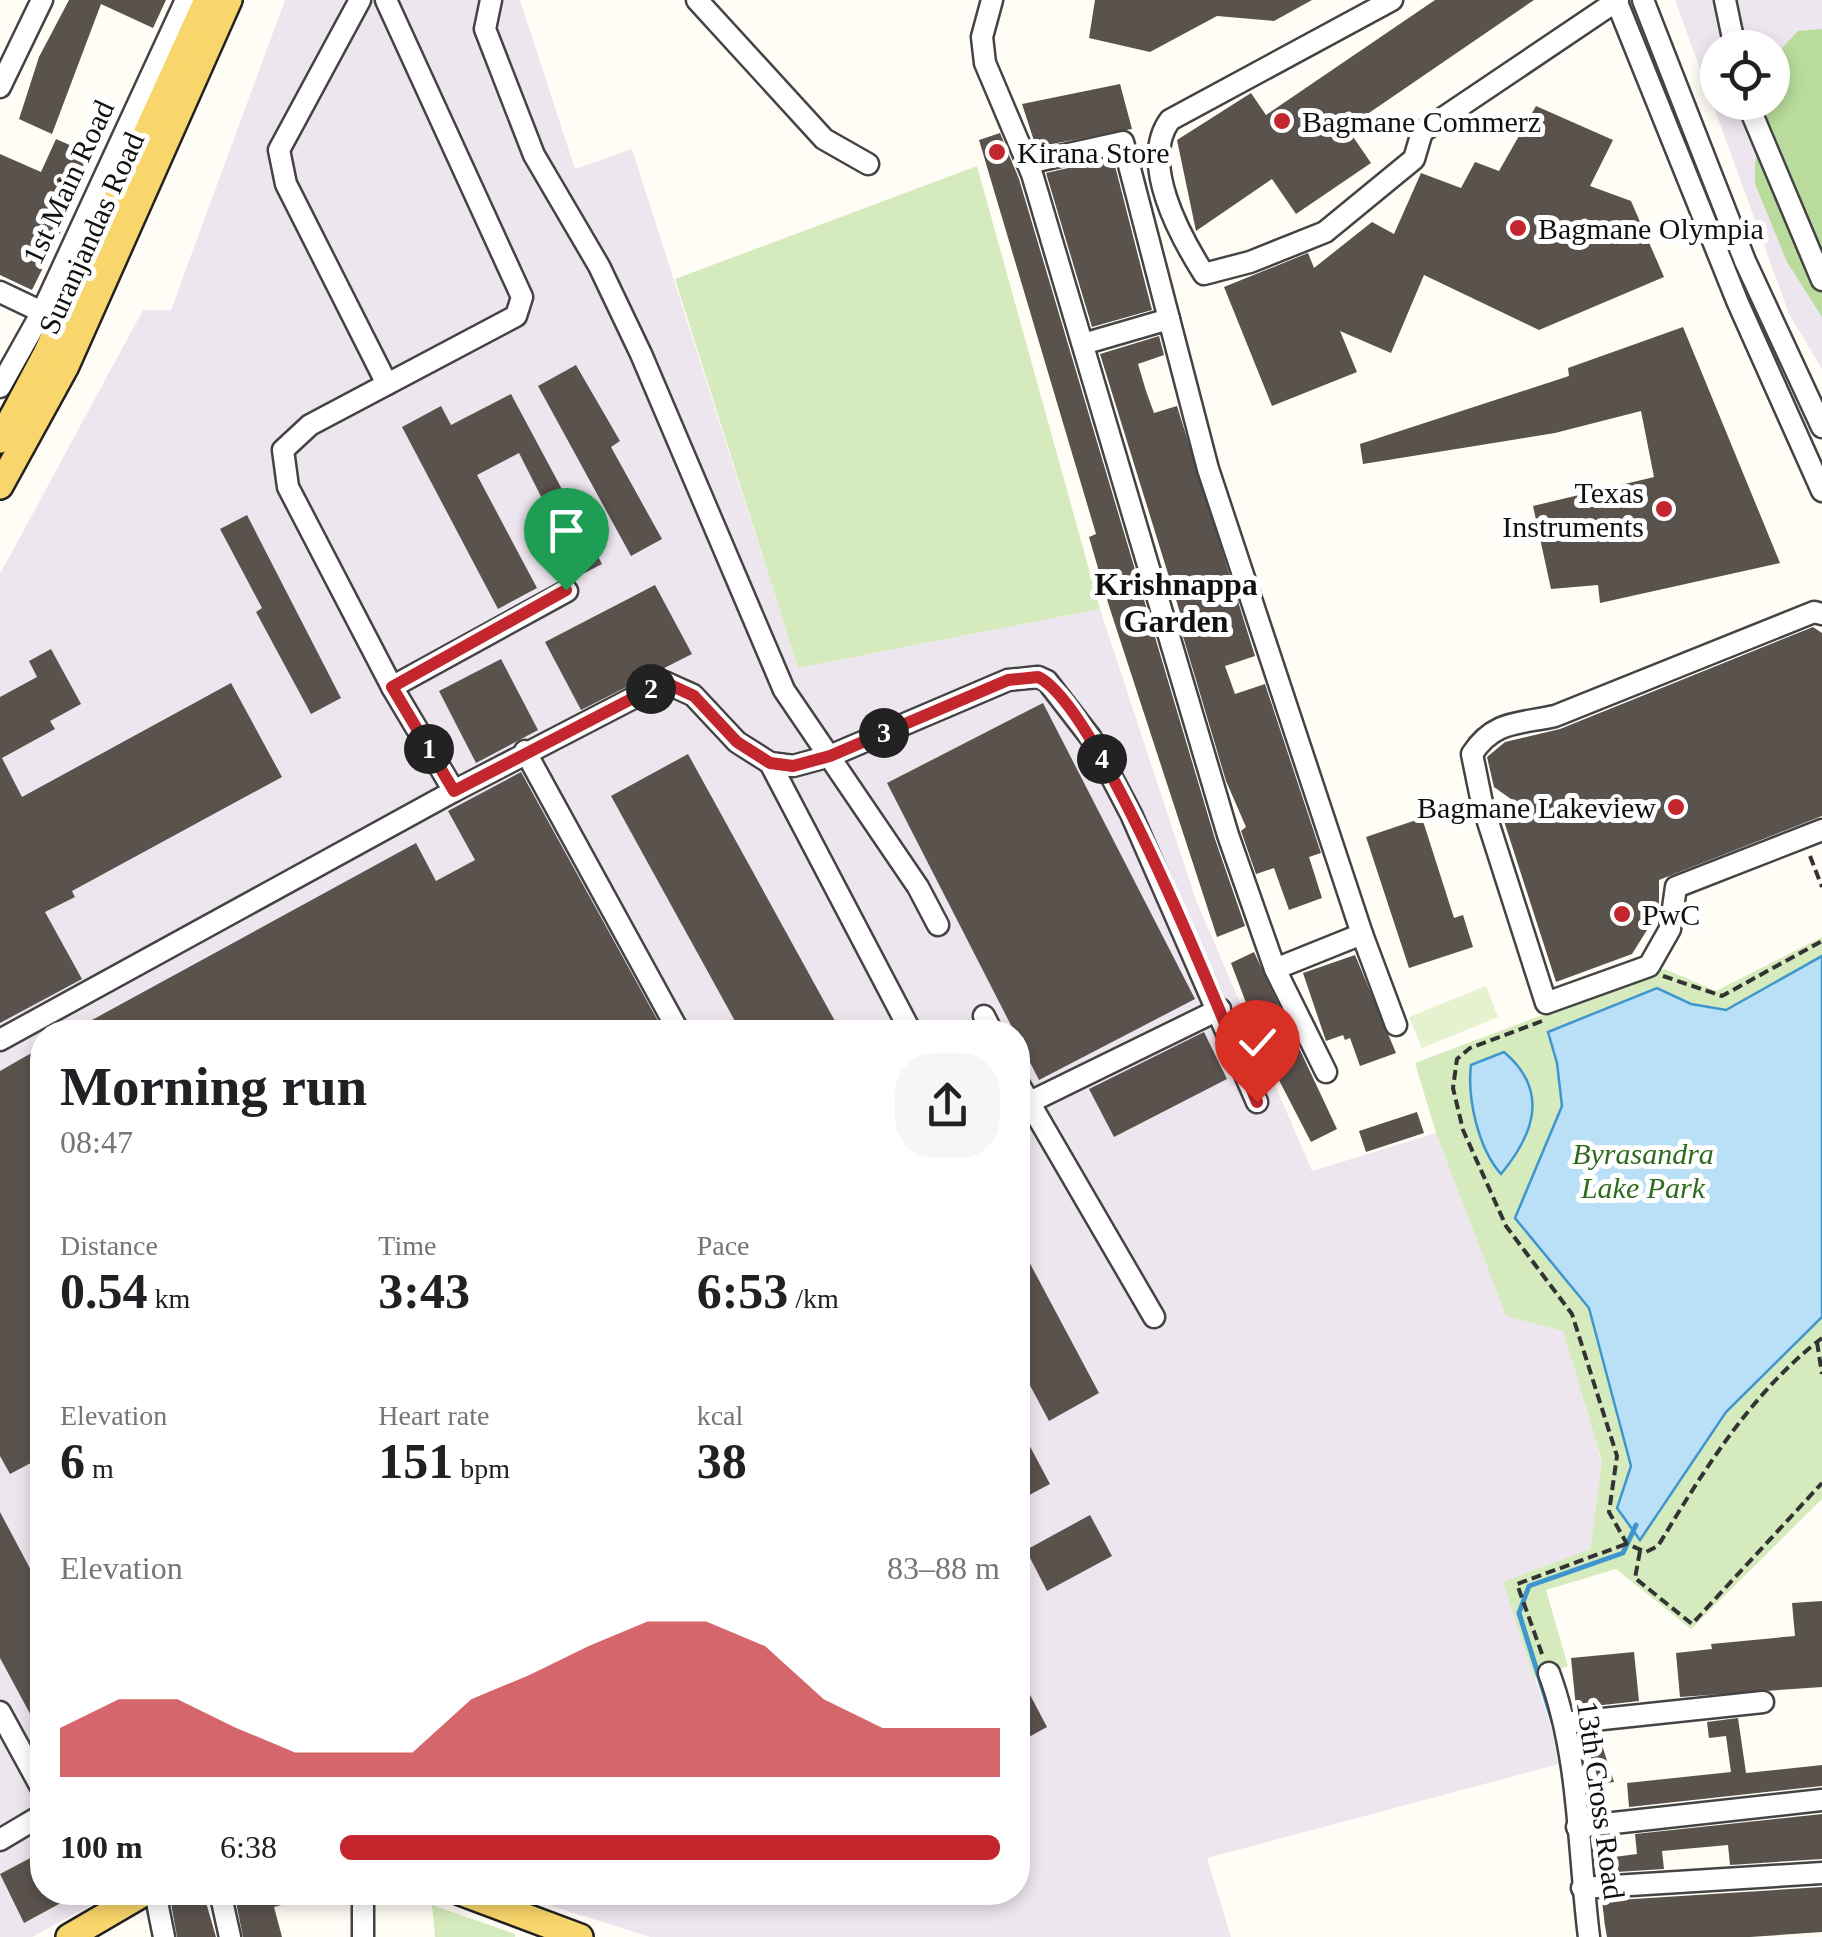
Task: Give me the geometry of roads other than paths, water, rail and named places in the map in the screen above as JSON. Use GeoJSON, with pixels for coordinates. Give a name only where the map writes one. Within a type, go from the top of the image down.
{"type":"FeatureCollection","features":[{"type":"Feature","properties":{"kind":"main road","name":"Suranjandas Road"},"geometry":{"type":"LineString","coordinates":[[0,440],[46,354],[207,0]]}},
{"type":"Feature","properties":{"kind":"main road","name":"Suranjandas Road"},"geometry":{"type":"LineString","coordinates":[[0,486],[66,366],[229,0]]}},
{"type":"Feature","properties":{"kind":"main road"},"geometry":{"type":"LineString","coordinates":[[69,1937],[124,1905]]}},
{"type":"Feature","properties":{"kind":"main road"},"geometry":{"type":"LineString","coordinates":[[494,1905],[576,1936]]}},
{"type":"Feature","properties":{"kind":"street"},"geometry":{"type":"LineString","coordinates":[[0,88],[42,0]]}},
{"type":"Feature","properties":{"kind":"street","name":"1st Main Road"},"geometry":{"type":"LineString","coordinates":[[0,386],[42,312],[186,0]]}},
{"type":"Feature","properties":{"kind":"street"},"geometry":{"type":"LineString","coordinates":[[360,0],[279,150],[286,184],[387,384]]}},
{"type":"Feature","properties":{"kind":"street"},"geometry":{"type":"LineString","coordinates":[[386,0],[522,298],[522,307],[516,316],[310,425],[283,450],[288,487],[392,687],[454,791]]}},
{"type":"Feature","properties":{"kind":"street"},"geometry":{"type":"LineString","coordinates":[[491,0],[485,29],[534,154],[600,266],[784,690],[918,888],[938,926]]}},
{"type":"Feature","properties":{"kind":"street"},"geometry":{"type":"LineString","coordinates":[[696,0],[824,139],[868,164]]}},
{"type":"Feature","properties":{"kind":"street"},"geometry":{"type":"LineString","coordinates":[[992,0],[982,37],[985,63],[1028,163],[1196,738],[1275,969],[1326,1072]]}},
{"type":"Feature","properties":{"kind":"street"},"geometry":{"type":"LineString","coordinates":[[1392,0],[1170,120],[1160,133],[1158,164],[1182,239],[1204,274],[1250,262],[1325,232],[1414,159],[1422,132],[1617,0],[1738,302],[1822,491]]}},
{"type":"Feature","properties":{"kind":"street"},"geometry":{"type":"LineString","coordinates":[[1643,0],[1745,261],[1822,427]]}},
{"type":"Feature","properties":{"kind":"street"},"geometry":{"type":"LineString","coordinates":[[1725,0],[1732,30]]}},
{"type":"Feature","properties":{"kind":"street"},"geometry":{"type":"LineString","coordinates":[[1755,120],[1822,280]]}},
{"type":"Feature","properties":{"kind":"street"},"geometry":{"type":"LineString","coordinates":[[1028,163],[1123,142],[1208,469],[1362,934],[1396,1025]]}},
{"type":"Feature","properties":{"kind":"street"},"geometry":{"type":"LineString","coordinates":[[0,292],[42,312]]}},
{"type":"Feature","properties":{"kind":"street"},"geometry":{"type":"LineString","coordinates":[[1083,344],[1170,319]]}},
{"type":"Feature","properties":{"kind":"street"},"geometry":{"type":"LineString","coordinates":[[392,687],[566,590]]}},
{"type":"Feature","properties":{"kind":"street"},"geometry":{"type":"LineString","coordinates":[[1822,614],[1814,612],[1555,716],[1510,721],[1492,731],[1472,754],[1482,803],[1546,1003],[1650,966],[1670,929],[1676,887],[1822,830]]}},
{"type":"Feature","properties":{"kind":"street"},"geometry":{"type":"LineString","coordinates":[[36,1020],[525,751],[664,682],[694,696],[737,742],[770,763],[793,766],[830,756],[1008,680],[1038,677],[1048,681],[1091,738],[1123,798],[1220,1009],[1257,1102]]}},
{"type":"Feature","properties":{"kind":"street"},"geometry":{"type":"LineString","coordinates":[[525,751],[672,1020]]}},
{"type":"Feature","properties":{"kind":"street"},"geometry":{"type":"LineString","coordinates":[[770,763],[905,1020]]}},
{"type":"Feature","properties":{"kind":"street"},"geometry":{"type":"LineString","coordinates":[[1275,969],[1362,934]]}},
{"type":"Feature","properties":{"kind":"street"},"geometry":{"type":"LineString","coordinates":[[1030,1103],[1220,1009]]}},
{"type":"Feature","properties":{"kind":"street"},"geometry":{"type":"LineString","coordinates":[[0,1040],[30,1024]]}},
{"type":"Feature","properties":{"kind":"street"},"geometry":{"type":"LineString","coordinates":[[1030,1107],[1154,1317]]}},
{"type":"Feature","properties":{"kind":"street","name":"13th Cross Road"},"geometry":{"type":"LineString","coordinates":[[1549,1673],[1565,1723],[1589,1937]]}},
{"type":"Feature","properties":{"kind":"street"},"geometry":{"type":"LineString","coordinates":[[1565,1723],[1763,1702]]}},
{"type":"Feature","properties":{"kind":"street"},"geometry":{"type":"LineString","coordinates":[[0,1712],[30,1768]]}},
{"type":"Feature","properties":{"kind":"street"},"geometry":{"type":"LineString","coordinates":[[1577,1827],[1822,1800]]}},
{"type":"Feature","properties":{"kind":"street"},"geometry":{"type":"LineString","coordinates":[[0,1840],[30,1822]]}},
{"type":"Feature","properties":{"kind":"street"},"geometry":{"type":"LineString","coordinates":[[1582,1888],[1822,1873]]}},
{"type":"Feature","properties":{"kind":"street"},"geometry":{"type":"LineString","coordinates":[[158,1905],[164,1937]]}},
{"type":"Feature","properties":{"kind":"street"},"geometry":{"type":"LineString","coordinates":[[223,1905],[230,1937]]}},
{"type":"Feature","properties":{"kind":"street"},"geometry":{"type":"LineString","coordinates":[[363,1905],[364,1937]]}},
{"type":"Feature","properties":{"kind":"water"},"geometry":{"type":"Polygon","coordinates":[[[1822,956],[1822,1317],[1726,1412],[1640,1540],[1617,1508],[1631,1466],[1589,1308],[1515,1218],[1562,1106],[1557,1063],[1548,1032],[1657,988],[1691,1004],[1726,1010],[1822,956]]]}},
{"type":"Feature","properties":{"kind":"water"},"geometry":{"type":"Polygon","coordinates":[[[1504,1052],[1527,1081],[1532,1112],[1522,1143],[1501,1174],[1480,1137],[1470,1078],[1471,1065],[1504,1052]]]}},
{"type":"Feature","properties":{"kind":"waterway"},"geometry":{"type":"LineString","coordinates":[[1553,1722],[1519,1613],[1529,1586],[1623,1553],[1636,1525]]}},
{"type":"Feature","properties":{"kind":"place","name":"Bagmane Commerz"},"geometry":{"type":"Point","coordinates":[1282,121]}},
{"type":"Feature","properties":{"kind":"place","name":"Kirana Store"},"geometry":{"type":"Point","coordinates":[997,152]}},
{"type":"Feature","properties":{"kind":"place","name":"Bagmane Olympia"},"geometry":{"type":"Point","coordinates":[1518,228]}},
{"type":"Feature","properties":{"kind":"place","name":"Texas Instruments"},"geometry":{"type":"Point","coordinates":[1664,509]}},
{"type":"Feature","properties":{"kind":"place","name":"Bagmane Lakeview"},"geometry":{"type":"Point","coordinates":[1676,807]}},
{"type":"Feature","properties":{"kind":"place","name":"PwC"},"geometry":{"type":"Point","coordinates":[1622,914]}},
{"type":"Feature","properties":{"kind":"district","name":"Krishnappa Garden"},"geometry":{"type":"Point","coordinates":[1176,602]}},
{"type":"Feature","properties":{"kind":"park label","name":"Byrasandra Lake Park"},"geometry":{"type":"Point","coordinates":[1643,1170]}}]}
